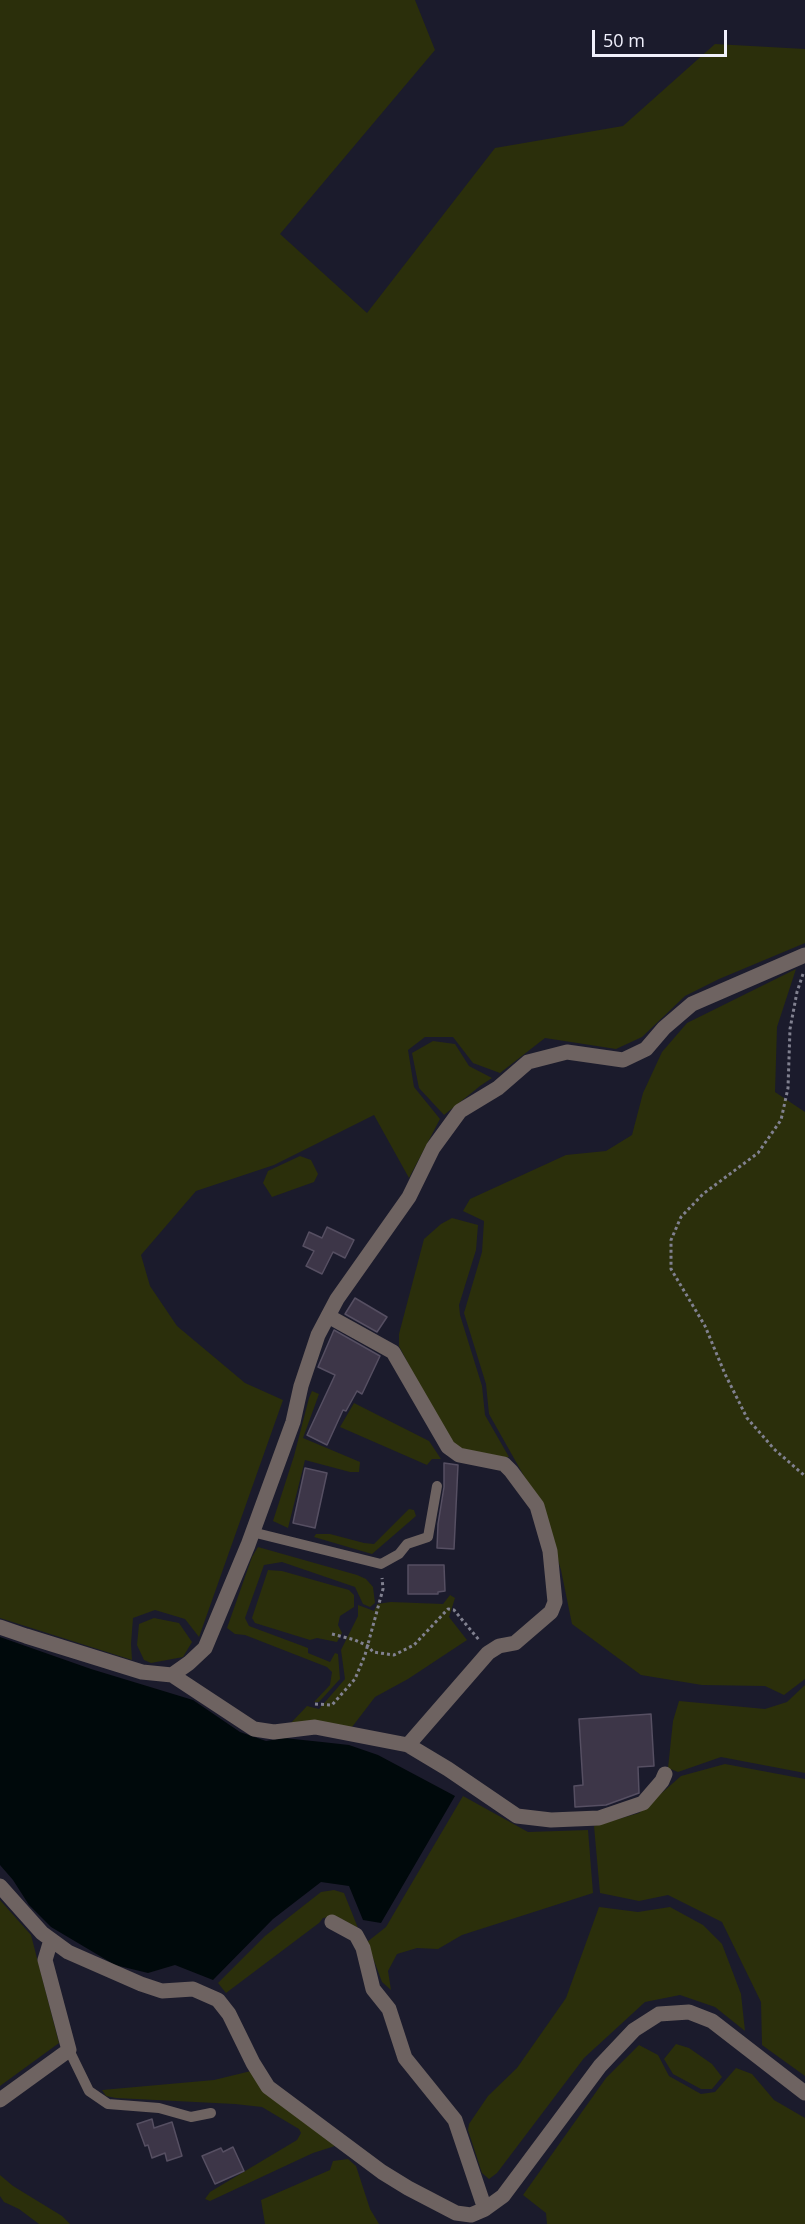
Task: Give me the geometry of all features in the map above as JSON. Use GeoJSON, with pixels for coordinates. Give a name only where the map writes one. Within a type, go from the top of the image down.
{"type":"FeatureCollection","features":[{"type":"Feature","properties":{"kind":"street"},"geometry":{"type":"LineString","coordinates":[[172,1675],[205,1648],[252,1532],[293,1422],[301,1386],[315,1346],[336,1299],[409,1197],[433,1148],[460,1111],[498,1088],[528,1062],[567,1052],[623,1060],[646,1048],[664,1028],[692,1004],[805,955]]}},
{"type":"Feature","properties":{"kind":"street"},"geometry":{"type":"LineString","coordinates":[[328,1316],[393,1352],[448,1447],[459,1455],[504,1464],[537,1506],[550,1551],[555,1602],[551,1612],[515,1643],[499,1646],[488,1653],[408,1745]]}},
{"type":"Feature","properties":{"kind":"street"},"geometry":{"type":"LineString","coordinates":[[0,1627],[142,1672],[172,1675],[254,1729],[274,1732],[315,1726],[408,1745],[517,1816],[552,1820],[599,1818],[643,1803],[662,1781],[665,1774]]}},
{"type":"Feature","properties":{"kind":"street"},"geometry":{"type":"LineString","coordinates":[[0,1886],[42,1934],[68,1952],[162,1991],[193,1989],[218,2000],[229,2014],[253,2064],[268,2087],[382,2172],[456,2212],[471,2215],[485,2209],[503,2196],[600,2066],[634,2030],[659,2014],[689,2012],[712,2021],[805,2093]]}},
{"type":"Feature","properties":{"kind":"street"},"geometry":{"type":"LineString","coordinates":[[332,1922],[356,1935],[363,1948],[373,1989],[389,2009],[405,2058],[455,2120],[485,2209]]}},
{"type":"Feature","properties":{"kind":"street"},"geometry":{"type":"LineString","coordinates":[[0,2100],[69,2050],[45,1960],[51,1940]]}},
{"type":"Feature","properties":{"kind":"lane"},"geometry":{"type":"LineString","coordinates":[[252,1532],[381,1564],[399,1554],[407,1544],[428,1537],[437,1486]]}},
{"type":"Feature","properties":{"kind":"lane"},"geometry":{"type":"LineString","coordinates":[[69,2050],[89,2091],[108,2104],[159,2108],[191,2117],[211,2113]]}},
{"type":"Feature","properties":{"kind":"path"},"geometry":{"type":"LineString","coordinates":[[805,970],[796,992],[790,1029],[788,1088],[781,1120],[758,1153],[703,1194],[681,1217],[671,1240],[672,1269],[705,1326],[747,1418],[774,1449],[805,1476]]}},
{"type":"Feature","properties":{"kind":"path"},"geometry":{"type":"LineString","coordinates":[[315,1704],[332,1705],[355,1679],[368,1646],[383,1589],[381,1564]]}},
{"type":"Feature","properties":{"kind":"path"},"geometry":{"type":"LineString","coordinates":[[332,1634],[355,1640],[368,1646],[373,1652],[394,1655],[414,1646],[448,1609],[454,1610],[488,1653]]}},
{"type":"Feature","properties":{"kind":"green space"},"geometry":{"type":"Polygon","coordinates":[[[0,0],[415,0],[435,50],[280,234],[367,313],[495,148],[623,126],[715,44],[805,49],[805,943],[719,979],[685,996],[642,1037],[616,1049],[545,1038],[500,1073],[473,1063],[453,1037],[425,1037],[408,1050],[414,1087],[440,1119],[409,1178],[374,1115],[274,1165],[196,1191],[141,1255],[150,1286],[177,1326],[245,1383],[283,1400],[199,1637],[185,1619],[155,1610],[133,1618],[132,1660],[0,1618],[0,0]]]}},
{"type":"Feature","properties":{"kind":"green space"},"geometry":{"type":"Polygon","coordinates":[[[796,969],[777,1027],[775,1092],[805,1112],[805,1679],[784,1695],[765,1686],[702,1685],[641,1675],[572,1624],[561,1570],[542,1508],[489,1414],[486,1384],[464,1313],[482,1252],[484,1221],[463,1211],[470,1199],[566,1155],[606,1151],[632,1135],[643,1093],[662,1052],[687,1023],[796,969]]]}},
{"type":"Feature","properties":{"kind":"green space"},"geometry":{"type":"Polygon","coordinates":[[[433,1041],[455,1044],[469,1066],[492,1078],[444,1115],[419,1088],[412,1053],[433,1041]]]}},
{"type":"Feature","properties":{"kind":"green space"},"geometry":{"type":"Polygon","coordinates":[[[300,1156],[311,1160],[318,1174],[314,1182],[272,1197],[263,1183],[268,1171],[300,1156]]]}},
{"type":"Feature","properties":{"kind":"green space"},"geometry":{"type":"Polygon","coordinates":[[[452,1218],[478,1225],[476,1250],[459,1305],[460,1315],[482,1386],[485,1415],[509,1457],[502,1458],[456,1446],[436,1418],[399,1346],[399,1334],[424,1239],[441,1224],[452,1218]]]}},
{"type":"Feature","properties":{"kind":"green space"},"geometry":{"type":"Polygon","coordinates":[[[312,1391],[319,1394],[303,1438],[360,1462],[359,1472],[350,1472],[305,1460],[288,1528],[273,1521],[312,1391]]]}},
{"type":"Feature","properties":{"kind":"green space"},"geometry":{"type":"Polygon","coordinates":[[[354,1403],[429,1441],[441,1459],[432,1459],[427,1465],[340,1427],[354,1403]]]}},
{"type":"Feature","properties":{"kind":"green space"},"geometry":{"type":"Polygon","coordinates":[[[409,1509],[414,1510],[416,1516],[372,1554],[314,1537],[316,1534],[330,1534],[374,1544],[409,1509]]]}},
{"type":"Feature","properties":{"kind":"green space"},"geometry":{"type":"Polygon","coordinates":[[[258,1547],[357,1575],[366,1579],[373,1587],[375,1603],[370,1607],[363,1604],[355,1587],[282,1562],[264,1565],[245,1618],[249,1626],[308,1648],[308,1653],[330,1662],[335,1653],[338,1654],[340,1679],[319,1702],[314,1702],[330,1685],[332,1672],[327,1667],[245,1635],[235,1634],[227,1628],[252,1557],[258,1547]]]}},
{"type":"Feature","properties":{"kind":"green space"},"geometry":{"type":"Polygon","coordinates":[[[268,1570],[282,1571],[349,1590],[354,1595],[354,1607],[340,1616],[338,1625],[342,1633],[337,1642],[317,1638],[310,1640],[255,1623],[252,1618],[268,1570]]]}},
{"type":"Feature","properties":{"kind":"green space"},"geometry":{"type":"Polygon","coordinates":[[[450,1595],[455,1598],[449,1617],[467,1640],[408,1679],[375,1697],[349,1731],[312,1720],[289,1725],[307,1706],[319,1709],[345,1679],[341,1650],[358,1616],[358,1605],[374,1611],[377,1604],[391,1602],[443,1604],[450,1595]]]}},
{"type":"Feature","properties":{"kind":"green space"},"geometry":{"type":"Polygon","coordinates":[[[154,1618],[179,1623],[192,1642],[183,1657],[151,1663],[144,1660],[137,1645],[139,1624],[154,1618]]]}},
{"type":"Feature","properties":{"kind":"green space"},"geometry":{"type":"Polygon","coordinates":[[[805,1685],[805,1773],[721,1757],[678,1772],[668,1768],[673,1721],[679,1701],[765,1709],[787,1702],[805,1685]]]}},
{"type":"Feature","properties":{"kind":"green space"},"geometry":{"type":"Polygon","coordinates":[[[725,1764],[805,1779],[805,2076],[762,2045],[761,2002],[722,1922],[668,1895],[639,1901],[600,1893],[594,1826],[639,1813],[681,1776],[725,1764]]]}},
{"type":"Feature","properties":{"kind":"green space"},"geometry":{"type":"Polygon","coordinates":[[[463,1796],[528,1832],[588,1830],[593,1893],[462,1935],[438,1949],[417,1948],[397,1954],[388,1971],[391,1990],[382,1982],[367,1942],[386,1927],[463,1796]]]}},
{"type":"Feature","properties":{"kind":"green space"},"geometry":{"type":"Polygon","coordinates":[[[334,1890],[344,1893],[358,1928],[336,1916],[323,1918],[226,1993],[218,1983],[265,1936],[321,1892],[334,1890]]]}},
{"type":"Feature","properties":{"kind":"green space"},"geometry":{"type":"Polygon","coordinates":[[[0,1900],[31,1935],[59,2043],[0,2086],[0,1900]]]}},
{"type":"Feature","properties":{"kind":"green space"},"geometry":{"type":"Polygon","coordinates":[[[599,1907],[638,1912],[670,1907],[703,1925],[722,1944],[741,1994],[745,2031],[715,2007],[680,1995],[645,2002],[584,2058],[497,2173],[489,2179],[482,2173],[468,2130],[469,2124],[488,2096],[517,2068],[566,1998],[599,1907]]]}},
{"type":"Feature","properties":{"kind":"green space"},"geometry":{"type":"Polygon","coordinates":[[[676,2044],[689,2048],[712,2064],[722,2077],[712,2089],[701,2089],[673,2074],[664,2059],[676,2044]]]}},
{"type":"Feature","properties":{"kind":"green space"},"geometry":{"type":"Polygon","coordinates":[[[639,2045],[658,2055],[669,2076],[701,2094],[715,2092],[736,2068],[752,2074],[774,2100],[805,2118],[805,2224],[547,2224],[546,2213],[523,2195],[606,2078],[639,2045]]]}},
{"type":"Feature","properties":{"kind":"green space"},"geometry":{"type":"Polygon","coordinates":[[[251,2071],[335,2146],[313,2153],[210,2201],[205,2199],[210,2192],[297,2140],[301,2133],[299,2129],[262,2107],[116,2098],[106,2096],[102,2090],[214,2080],[251,2071]]]}},
{"type":"Feature","properties":{"kind":"green space"},"geometry":{"type":"Polygon","coordinates":[[[348,2159],[356,2166],[370,2209],[379,2224],[265,2224],[261,2200],[330,2170],[333,2161],[348,2159]]]}},
{"type":"Feature","properties":{"kind":"green space"},"geometry":{"type":"Polygon","coordinates":[[[0,2175],[13,2186],[62,2216],[70,2224],[39,2224],[19,2209],[4,2202],[0,2196],[0,2175]]]}},
{"type":"Feature","properties":{"kind":"shaded area"},"geometry":{"type":"Polygon","coordinates":[[[0,1637],[91,1669],[193,1700],[240,1732],[266,1741],[284,1738],[349,1745],[378,1755],[455,1796],[381,1923],[363,1920],[349,1886],[321,1882],[273,1919],[213,1980],[175,1965],[148,1973],[115,1965],[51,1927],[29,1905],[0,1865],[0,1637]]]}},
{"type":"Feature","properties":{"kind":"building"},"geometry":{"type":"Polygon","coordinates":[[[327,1227],[354,1240],[345,1258],[333,1252],[322,1274],[306,1266],[314,1251],[303,1246],[309,1232],[322,1238],[327,1227]]]}},
{"type":"Feature","properties":{"kind":"building"},"geometry":{"type":"Polygon","coordinates":[[[355,1298],[387,1317],[377,1332],[345,1314],[355,1298]]]}},
{"type":"Feature","properties":{"kind":"building"},"geometry":{"type":"Polygon","coordinates":[[[334,1330],[380,1356],[362,1394],[357,1391],[346,1411],[343,1410],[327,1445],[307,1435],[335,1375],[318,1367],[334,1330]]]}},
{"type":"Feature","properties":{"kind":"building"},"geometry":{"type":"Polygon","coordinates":[[[444,1463],[458,1465],[454,1549],[437,1548],[444,1487],[444,1463]]]}},
{"type":"Feature","properties":{"kind":"building"},"geometry":{"type":"Polygon","coordinates":[[[305,1468],[327,1473],[315,1528],[293,1523],[305,1468]]]}},
{"type":"Feature","properties":{"kind":"building"},"geometry":{"type":"Polygon","coordinates":[[[408,1565],[444,1565],[445,1591],[438,1592],[438,1594],[408,1594],[408,1565]]]}},
{"type":"Feature","properties":{"kind":"building"},"geometry":{"type":"Polygon","coordinates":[[[651,1714],[654,1766],[638,1767],[639,1793],[606,1805],[575,1807],[574,1786],[583,1785],[579,1719],[651,1714]]]}},
{"type":"Feature","properties":{"kind":"building"},"geometry":{"type":"Polygon","coordinates":[[[152,2119],[154,2128],[172,2122],[182,2156],[167,2161],[165,2153],[152,2158],[137,2124],[152,2119]]]}},
{"type":"Feature","properties":{"kind":"building"},"geometry":{"type":"Polygon","coordinates":[[[233,2147],[244,2171],[215,2184],[202,2156],[221,2148],[223,2152],[233,2147]]]}}]}
